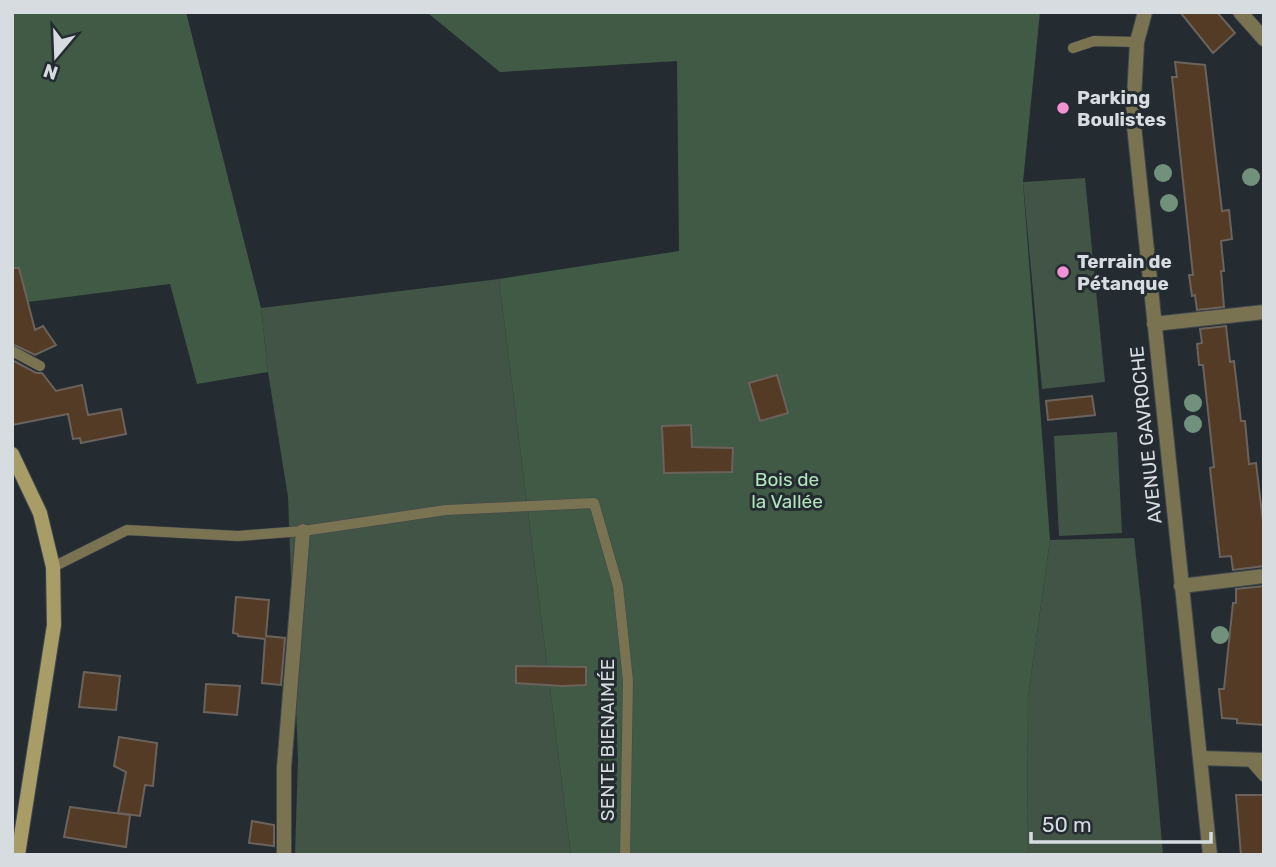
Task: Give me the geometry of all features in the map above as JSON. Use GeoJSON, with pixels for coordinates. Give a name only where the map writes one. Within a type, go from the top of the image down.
{"type":"FeatureCollection","features":[{"type":"Feature","properties":{"kind":"street","name":"AVENUE GAVROCHE"},"geometry":{"type":"LineString","coordinates":[[1145,12],[1137,42],[1133,116],[1210,855]]}},
{"type":"Feature","properties":{"kind":"street"},"geometry":{"type":"LineString","coordinates":[[1240,12],[1264,39]]}},
{"type":"Feature","properties":{"kind":"street"},"geometry":{"type":"LineString","coordinates":[[1154,324],[1264,312]]}},
{"type":"Feature","properties":{"kind":"street"},"geometry":{"type":"LineString","coordinates":[[14,463],[40,513],[53,567],[52,635],[18,855]]}},
{"type":"Feature","properties":{"kind":"street"},"geometry":{"type":"LineString","coordinates":[[284,855],[285,768],[303,531]]}},
{"type":"Feature","properties":{"kind":"street"},"geometry":{"type":"LineString","coordinates":[[1181,586],[1264,576]]}},
{"type":"Feature","properties":{"kind":"street"},"geometry":{"type":"LineString","coordinates":[[1200,758],[1264,760]]}},
{"type":"Feature","properties":{"kind":"lane"},"geometry":{"type":"LineString","coordinates":[[1073,48],[1094,41],[1137,42]]}},
{"type":"Feature","properties":{"kind":"lane"},"geometry":{"type":"LineString","coordinates":[[12,351],[40,366]]}},
{"type":"Feature","properties":{"kind":"lane","name":"SENTE BIENAIMÉE"},"geometry":{"type":"LineString","coordinates":[[303,531],[446,510],[594,503],[618,586],[628,681],[625,855]]}},
{"type":"Feature","properties":{"kind":"lane"},"geometry":{"type":"LineString","coordinates":[[53,567],[127,530],[238,536],[303,531]]}},
{"type":"Feature","properties":{"kind":"lane"},"geometry":{"type":"LineString","coordinates":[[1248,759],[1264,777]]}},
{"type":"Feature","properties":{"kind":"green space"},"geometry":{"type":"Polygon","coordinates":[[[12,12],[186,12],[261,308],[268,372],[197,384],[170,284],[12,304],[12,12]]]}},
{"type":"Feature","properties":{"kind":"green space","name":"Bois de la Vallée"},"geometry":{"type":"Polygon","coordinates":[[[1040,12],[1023,182],[1050,540],[1028,697],[1027,855],[571,855],[499,279],[679,251],[677,61],[500,72],[429,14],[1040,12]]]}},
{"type":"Feature","properties":{"kind":"green space","name":"Terrain de Pétanque"},"geometry":{"type":"Polygon","coordinates":[[[1085,178],[1105,382],[1042,389],[1023,182],[1085,178]]]}},
{"type":"Feature","properties":{"kind":"green space"},"geometry":{"type":"Polygon","coordinates":[[[499,279],[571,855],[295,855],[298,759],[288,497],[268,372],[261,308],[499,279]]]}},
{"type":"Feature","properties":{"kind":"green space"},"geometry":{"type":"Polygon","coordinates":[[[1117,432],[1122,533],[1059,536],[1054,436],[1117,432]]]}},
{"type":"Feature","properties":{"kind":"green space"},"geometry":{"type":"Polygon","coordinates":[[[1134,538],[1163,855],[1027,855],[1028,697],[1050,540],[1134,538]]]}},
{"type":"Feature","properties":{"kind":"building"},"geometry":{"type":"Polygon","coordinates":[[[1180,12],[1217,12],[1235,33],[1213,53],[1180,12]]]}},
{"type":"Feature","properties":{"kind":"building"},"geometry":{"type":"Polygon","coordinates":[[[1175,62],[1205,65],[1222,211],[1229,210],[1232,239],[1221,241],[1224,307],[1197,310],[1195,295],[1192,296],[1189,275],[1193,275],[1172,77],[1177,77],[1175,62]]]}},
{"type":"Feature","properties":{"kind":"building"},"geometry":{"type":"Polygon","coordinates":[[[12,268],[19,268],[35,330],[43,326],[56,345],[35,355],[12,344],[12,268]]]}},
{"type":"Feature","properties":{"kind":"building"},"geometry":{"type":"Polygon","coordinates":[[[1226,326],[1230,362],[1234,361],[1241,421],[1245,421],[1249,464],[1256,463],[1264,530],[1264,566],[1233,570],[1231,556],[1220,557],[1210,468],[1214,467],[1203,365],[1199,365],[1197,344],[1202,343],[1200,329],[1226,326]]]}},
{"type":"Feature","properties":{"kind":"building"},"geometry":{"type":"Polygon","coordinates":[[[12,360],[36,373],[42,373],[56,391],[82,385],[88,415],[121,409],[126,434],[81,443],[80,438],[73,439],[68,414],[12,425],[12,360]]]}},
{"type":"Feature","properties":{"kind":"building"},"geometry":{"type":"Polygon","coordinates":[[[777,375],[788,413],[760,421],[749,383],[777,375]]]}},
{"type":"Feature","properties":{"kind":"building"},"geometry":{"type":"Polygon","coordinates":[[[1092,396],[1095,415],[1048,420],[1046,401],[1092,396]]]}},
{"type":"Feature","properties":{"kind":"building"},"geometry":{"type":"Polygon","coordinates":[[[691,425],[692,447],[733,448],[732,472],[664,473],[662,426],[691,425]]]}},
{"type":"Feature","properties":{"kind":"building"},"geometry":{"type":"Polygon","coordinates":[[[1264,586],[1264,725],[1237,723],[1237,719],[1222,718],[1219,689],[1224,689],[1233,603],[1236,603],[1236,589],[1264,586]]]}},
{"type":"Feature","properties":{"kind":"building"},"geometry":{"type":"Polygon","coordinates":[[[236,597],[269,600],[266,636],[285,638],[281,685],[262,683],[265,639],[233,633],[236,597]]]}},
{"type":"Feature","properties":{"kind":"building"},"geometry":{"type":"Polygon","coordinates":[[[516,666],[586,667],[586,685],[516,683],[516,666]]]}},
{"type":"Feature","properties":{"kind":"building"},"geometry":{"type":"Polygon","coordinates":[[[84,672],[120,676],[116,710],[79,707],[84,672]]]}},
{"type":"Feature","properties":{"kind":"building"},"geometry":{"type":"Polygon","coordinates":[[[206,684],[240,686],[237,715],[204,712],[206,684]]]}},
{"type":"Feature","properties":{"kind":"building"},"geometry":{"type":"Polygon","coordinates":[[[119,737],[157,743],[153,786],[145,785],[140,816],[118,813],[126,772],[114,766],[119,737]]]}},
{"type":"Feature","properties":{"kind":"building"},"geometry":{"type":"Polygon","coordinates":[[[1236,795],[1264,795],[1264,855],[1241,855],[1236,795]]]}},
{"type":"Feature","properties":{"kind":"building"},"geometry":{"type":"Polygon","coordinates":[[[70,807],[130,815],[126,847],[64,837],[70,807]]]}},
{"type":"Feature","properties":{"kind":"building"},"geometry":{"type":"Polygon","coordinates":[[[252,821],[274,825],[274,846],[249,843],[252,821]]]}},
{"type":"Feature","properties":{"kind":"place","name":"Parking Boulistes"},"geometry":{"type":"Point","coordinates":[1063,108]}},
{"type":"Feature","properties":{"kind":"place","name":"Terrain de Pétanque"},"geometry":{"type":"Point","coordinates":[1063,272]}}]}
